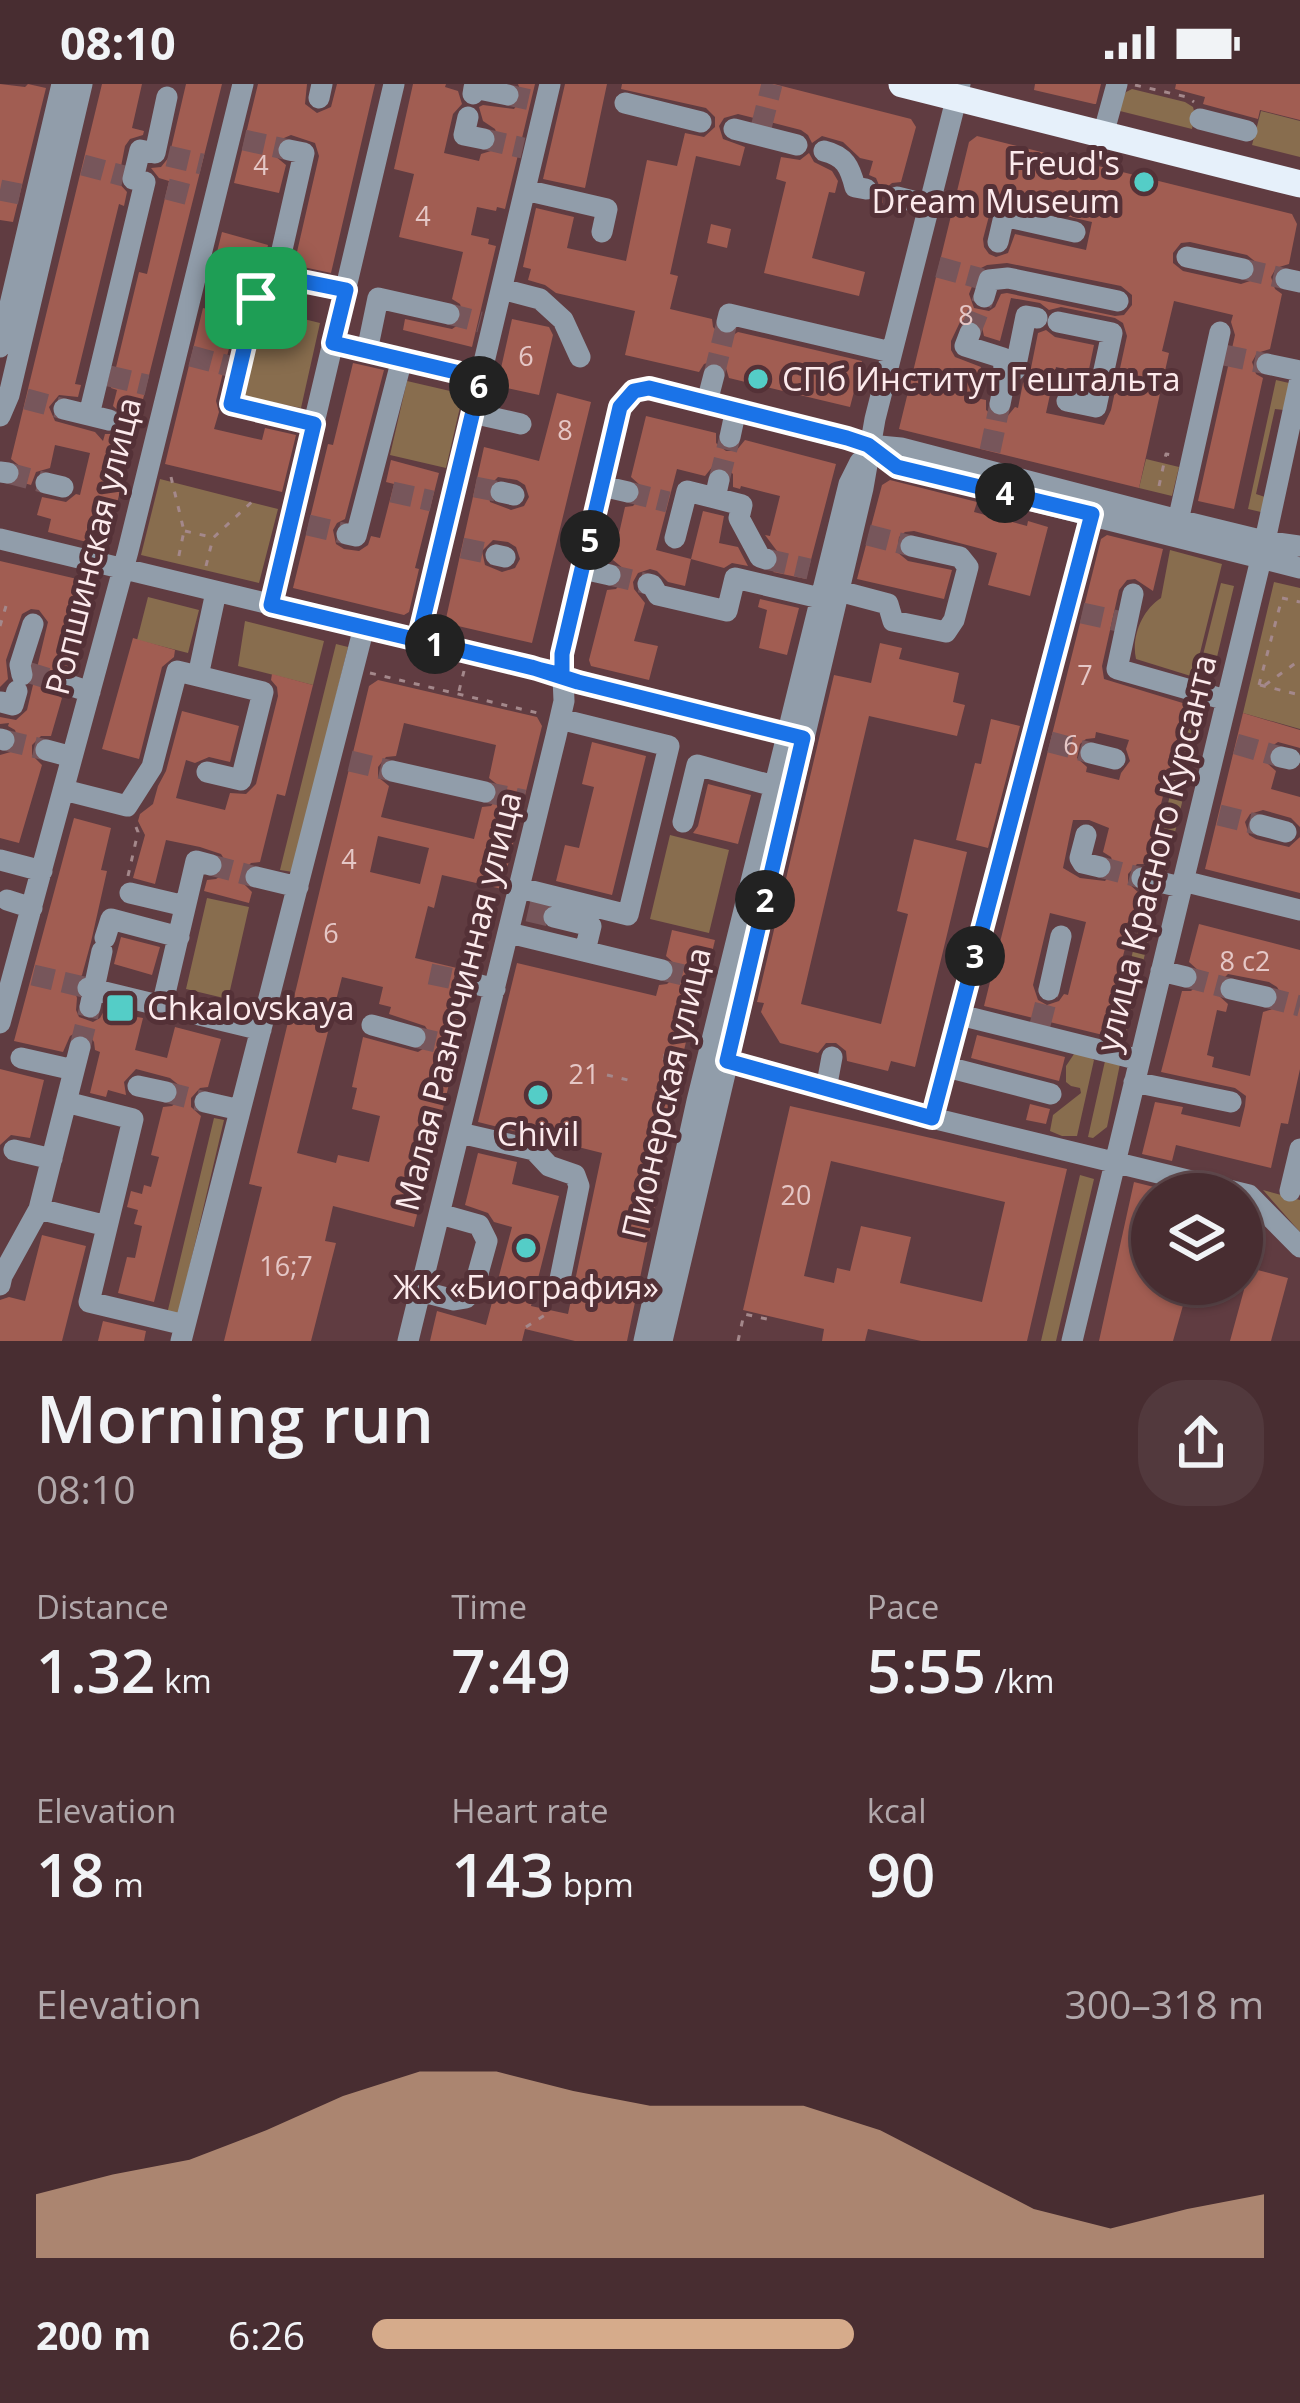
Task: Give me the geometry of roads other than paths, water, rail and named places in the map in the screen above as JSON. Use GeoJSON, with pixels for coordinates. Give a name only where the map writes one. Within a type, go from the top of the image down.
{"type":"FeatureCollection","features":[{"type":"Feature","properties":{"kind":"main road"},"geometry":{"type":"LineString","coordinates":[[902,84],[958,91],[1103,135],[1300,184]]}},
{"type":"Feature","properties":{"kind":"street"},"geometry":{"type":"LineString","coordinates":[[62,84],[64,161]]}},
{"type":"Feature","properties":{"kind":"street"},"geometry":{"type":"LineString","coordinates":[[0,347],[36,198],[64,161],[82,84]]}},
{"type":"Feature","properties":{"kind":"street","name":"Ропшинская улица"},"geometry":{"type":"LineString","coordinates":[[0,1023],[24,972],[41,871],[123,569],[157,388],[184,354],[204,199],[212,166],[237,138],[242,84]]}},
{"type":"Feature","properties":{"kind":"street"},"geometry":{"type":"LineString","coordinates":[[271,605],[299,522],[314,424],[394,84]]}},
{"type":"Feature","properties":{"kind":"street"},"geometry":{"type":"LineString","coordinates":[[1103,135],[1117,84]]}},
{"type":"Feature","properties":{"kind":"street"},"geometry":{"type":"LineString","coordinates":[[484,140],[464,135],[474,88],[508,95]]}},
{"type":"Feature","properties":{"kind":"street","name":"Пионерская улица"},"geometry":{"type":"LineString","coordinates":[[823,583],[860,534],[868,445],[958,91]]}},
{"type":"Feature","properties":{"kind":"street"},"geometry":{"type":"LineString","coordinates":[[418,640],[452,546],[453,494],[481,378],[487,323],[502,289],[543,96]]}},
{"type":"Feature","properties":{"kind":"street"},"geometry":{"type":"LineString","coordinates":[[64,409],[99,417],[142,182],[140,150],[161,154],[167,97]]}},
{"type":"Feature","properties":{"kind":"street"},"geometry":{"type":"LineString","coordinates":[[625,104],[701,122]]}},
{"type":"Feature","properties":{"kind":"street"},"geometry":{"type":"LineString","coordinates":[[1200,119],[1247,131]]}},
{"type":"Feature","properties":{"kind":"street"},"geometry":{"type":"LineString","coordinates":[[1215,163],[1224,126]]}},
{"type":"Feature","properties":{"kind":"street"},"geometry":{"type":"LineString","coordinates":[[734,130],[760,132],[797,145]]}},
{"type":"Feature","properties":{"kind":"street"},"geometry":{"type":"LineString","coordinates":[[276,276],[304,153],[289,150]]}},
{"type":"Feature","properties":{"kind":"street"},"geometry":{"type":"LineString","coordinates":[[824,151],[836,154],[849,166],[855,187],[866,189]]}},
{"type":"Feature","properties":{"kind":"street"},"geometry":{"type":"LineString","coordinates":[[525,190],[607,209],[602,232]]}},
{"type":"Feature","properties":{"kind":"street"},"geometry":{"type":"LineString","coordinates":[[897,197],[929,205]]}},
{"type":"Feature","properties":{"kind":"street"},"geometry":{"type":"LineString","coordinates":[[12,403],[36,198]]}},
{"type":"Feature","properties":{"kind":"street"},"geometry":{"type":"LineString","coordinates":[[1075,232],[1004,215],[989,271],[1118,301]]}},
{"type":"Feature","properties":{"kind":"street"},"geometry":{"type":"LineString","coordinates":[[1187,257],[1243,269]]}},
{"type":"Feature","properties":{"kind":"street"},"geometry":{"type":"LineString","coordinates":[[915,261],[938,267]]}},
{"type":"Feature","properties":{"kind":"street"},"geometry":{"type":"LineString","coordinates":[[314,424],[231,404],[234,367],[262,273],[346,290]]}},
{"type":"Feature","properties":{"kind":"street"},"geometry":{"type":"LineString","coordinates":[[502,289],[540,298],[563,320],[580,357]]}},
{"type":"Feature","properties":{"kind":"street"},"geometry":{"type":"LineString","coordinates":[[229,292],[256,298]]}},
{"type":"Feature","properties":{"kind":"street"},"geometry":{"type":"LineString","coordinates":[[367,351],[378,298],[449,314]]}},
{"type":"Feature","properties":{"kind":"street"},"geometry":{"type":"LineString","coordinates":[[727,322],[729,314],[892,352]]}},
{"type":"Feature","properties":{"kind":"street"},"geometry":{"type":"LineString","coordinates":[[1005,380],[1015,370],[1026,316],[1112,333],[1096,406],[1067,401]]}},
{"type":"Feature","properties":{"kind":"street"},"geometry":{"type":"LineString","coordinates":[[970,333],[965,346],[1003,358],[1000,404]]}},
{"type":"Feature","properties":{"kind":"street"},"geometry":{"type":"LineString","coordinates":[[333,343],[481,378]]}},
{"type":"Feature","properties":{"kind":"street"},"geometry":{"type":"LineString","coordinates":[[1176,528],[1220,346]]}},
{"type":"Feature","properties":{"kind":"street"},"geometry":{"type":"LineString","coordinates":[[347,534],[356,536],[381,489],[402,359]]}},
{"type":"Feature","properties":{"kind":"street"},"geometry":{"type":"LineString","coordinates":[[1267,364],[1300,375]]}},
{"type":"Feature","properties":{"kind":"street"},"geometry":{"type":"LineString","coordinates":[[714,375],[707,402],[868,445],[897,467],[987,470],[1094,506],[1262,550],[1300,568]]}},
{"type":"Feature","properties":{"kind":"street","name":"улица Красного Курсанта"},"geometry":{"type":"LineString","coordinates":[[1072,1341],[1182,884],[1210,813],[1227,742],[1226,700],[1300,375]]}},
{"type":"Feature","properties":{"kind":"street","name":"Малая Разночинная улица"},"geometry":{"type":"LineString","coordinates":[[407,1341],[460,1133],[469,1049],[495,989],[521,902],[532,803],[555,717],[564,701],[562,654],[620,407],[634,391],[649,388],[707,402]]}},
{"type":"Feature","properties":{"kind":"street"},"geometry":{"type":"LineString","coordinates":[[730,436],[736,410]]}},
{"type":"Feature","properties":{"kind":"street"},"geometry":{"type":"LineString","coordinates":[[472,413],[521,424]]}},
{"type":"Feature","properties":{"kind":"street","name":"Пионерская улица"},"geometry":{"type":"LineString","coordinates":[[644,1341],[717,1059],[779,875],[795,736],[823,583],[849,484],[868,445]]}},
{"type":"Feature","properties":{"kind":"street"},"geometry":{"type":"LineString","coordinates":[[602,486],[628,492]]}},
{"type":"Feature","properties":{"kind":"street"},"geometry":{"type":"LineString","coordinates":[[675,538],[675,504],[687,491],[717,489],[742,505],[739,518],[760,557],[766,559]]}},
{"type":"Feature","properties":{"kind":"street"},"geometry":{"type":"LineString","coordinates":[[932,1118],[1041,740],[1074,611],[1094,506]]}},
{"type":"Feature","properties":{"kind":"street"},"geometry":{"type":"LineString","coordinates":[[0,539],[123,569],[210,583],[271,605],[795,736]]}},
{"type":"Feature","properties":{"kind":"street"},"geometry":{"type":"LineString","coordinates":[[648,584],[658,595],[727,611],[735,578],[823,583],[888,604],[893,621],[946,632],[954,620],[968,567],[960,557],[911,546]]}},
{"type":"Feature","properties":{"kind":"street"},"geometry":{"type":"LineString","coordinates":[[1262,550],[1300,546]]}},
{"type":"Feature","properties":{"kind":"street"},"geometry":{"type":"LineString","coordinates":[[583,569],[610,575]]}},
{"type":"Feature","properties":{"kind":"street"},"geometry":{"type":"LineString","coordinates":[[198,676],[210,583]]}},
{"type":"Feature","properties":{"kind":"street"},"geometry":{"type":"LineString","coordinates":[[1133,594],[1122,622],[1117,669],[1226,700]]}},
{"type":"Feature","properties":{"kind":"street"},"geometry":{"type":"LineString","coordinates":[[18,682],[33,624]]}},
{"type":"Feature","properties":{"kind":"street"},"geometry":{"type":"LineString","coordinates":[[66,1102],[133,1119],[89,1302],[183,1333],[298,887],[340,759],[364,627]]}},
{"type":"Feature","properties":{"kind":"street"},"geometry":{"type":"LineString","coordinates":[[64,790],[127,806],[152,767],[177,671],[263,692],[241,781],[207,772]]}},
{"type":"Feature","properties":{"kind":"street"},"geometry":{"type":"LineString","coordinates":[[66,684],[90,692]]}},
{"type":"Feature","properties":{"kind":"street"},"geometry":{"type":"LineString","coordinates":[[521,902],[628,915],[669,746],[555,717]]}},
{"type":"Feature","properties":{"kind":"street","name":"Пионерская улица"},"geometry":{"type":"LineString","coordinates":[[662,1341],[717,1059],[715,983],[774,786],[795,736]]}},
{"type":"Feature","properties":{"kind":"street"},"geometry":{"type":"LineString","coordinates":[[46,750],[72,758]]}},
{"type":"Feature","properties":{"kind":"street"},"geometry":{"type":"LineString","coordinates":[[1091,753],[1115,759]]}},
{"type":"Feature","properties":{"kind":"street"},"geometry":{"type":"LineString","coordinates":[[683,821],[698,766],[774,786]]}},
{"type":"Feature","properties":{"kind":"street"},"geometry":{"type":"LineString","coordinates":[[392,771],[485,792]]}},
{"type":"Feature","properties":{"kind":"street"},"geometry":{"type":"LineString","coordinates":[[1260,825],[1286,832]]}},
{"type":"Feature","properties":{"kind":"street"},"geometry":{"type":"LineString","coordinates":[[1086,835],[1083,863],[1100,867]]}},
{"type":"Feature","properties":{"kind":"street"},"geometry":{"type":"LineString","coordinates":[[0,860],[41,871]]}},
{"type":"Feature","properties":{"kind":"street"},"geometry":{"type":"LineString","coordinates":[[162,1006],[196,861],[211,865]]}},
{"type":"Feature","properties":{"kind":"street"},"geometry":{"type":"LineString","coordinates":[[256,877],[298,887]]}},
{"type":"Feature","properties":{"kind":"street"},"geometry":{"type":"LineString","coordinates":[[1142,878],[1232,884],[1300,910]]}},
{"type":"Feature","properties":{"kind":"street"},"geometry":{"type":"LineString","coordinates":[[130,893],[185,906]]}},
{"type":"Feature","properties":{"kind":"street"},"geometry":{"type":"LineString","coordinates":[[7,900],[32,908]]}},
{"type":"Feature","properties":{"kind":"street"},"geometry":{"type":"LineString","coordinates":[[554,917],[591,926],[585,951]]}},
{"type":"Feature","properties":{"kind":"street"},"geometry":{"type":"LineString","coordinates":[[178,937],[111,919],[90,994],[261,1030]]}},
{"type":"Feature","properties":{"kind":"street"},"geometry":{"type":"LineString","coordinates":[[509,933],[662,970]]}},
{"type":"Feature","properties":{"kind":"street"},"geometry":{"type":"LineString","coordinates":[[1049,990],[1061,935]]}},
{"type":"Feature","properties":{"kind":"street"},"geometry":{"type":"LineString","coordinates":[[1161,970],[1186,977]]}},
{"type":"Feature","properties":{"kind":"street"},"geometry":{"type":"LineString","coordinates":[[468,982],[495,989]]}},
{"type":"Feature","properties":{"kind":"street"},"geometry":{"type":"LineString","coordinates":[[1232,989],[1266,998]]}},
{"type":"Feature","properties":{"kind":"street"},"geometry":{"type":"LineString","coordinates":[[960,1015],[1039,1030],[1137,1071],[1231,1102]]}},
{"type":"Feature","properties":{"kind":"street"},"geometry":{"type":"LineString","coordinates":[[372,1025],[415,1036]]}},
{"type":"Feature","properties":{"kind":"street"},"geometry":{"type":"LineString","coordinates":[[1,1278],[39,1210],[80,1047]]}},
{"type":"Feature","properties":{"kind":"street"},"geometry":{"type":"LineString","coordinates":[[826,1089],[832,1057]]}},
{"type":"Feature","properties":{"kind":"street"},"geometry":{"type":"LineString","coordinates":[[21,1058],[74,1070]]}},
{"type":"Feature","properties":{"kind":"street"},"geometry":{"type":"LineString","coordinates":[[717,1059],[932,1118],[1250,1196],[1300,1247]]}},
{"type":"Feature","properties":{"kind":"street"},"geometry":{"type":"LineString","coordinates":[[946,1066],[1051,1094]]}},
{"type":"Feature","properties":{"kind":"street"},"geometry":{"type":"LineString","coordinates":[[138,1086],[166,1092]]}},
{"type":"Feature","properties":{"kind":"street"},"geometry":{"type":"LineString","coordinates":[[205,1102],[241,1110]]}},
{"type":"Feature","properties":{"kind":"street"},"geometry":{"type":"LineString","coordinates":[[460,1133],[534,1150],[549,1166],[575,1174],[579,1186],[559,1284]]}},
{"type":"Feature","properties":{"kind":"street"},"geometry":{"type":"LineString","coordinates":[[1290,1191],[1300,1149]]}},
{"type":"Feature","properties":{"kind":"street"},"geometry":{"type":"LineString","coordinates":[[14,1150],[52,1160]]}},
{"type":"Feature","properties":{"kind":"street"},"geometry":{"type":"LineString","coordinates":[[39,1210],[107,1226]]}},
{"type":"Feature","properties":{"kind":"street"},"geometry":{"type":"LineString","coordinates":[[420,1291],[454,1300],[466,1298],[474,1288],[487,1241],[479,1225],[440,1214]]}},
{"type":"Feature","properties":{"kind":"tunnel"},"geometry":{"type":"LineString","coordinates":[[761,128],[772,84]]}},
{"type":"Feature","properties":{"kind":"tunnel"},"geometry":{"type":"LineString","coordinates":[[508,95],[535,101]]}},
{"type":"Feature","properties":{"kind":"tunnel"},"geometry":{"type":"LineString","coordinates":[[484,139],[523,148]]}},
{"type":"Feature","properties":{"kind":"tunnel"},"geometry":{"type":"LineString","coordinates":[[244,140],[289,150]]}},
{"type":"Feature","properties":{"kind":"tunnel"},"geometry":{"type":"LineString","coordinates":[[168,156],[202,164]]}},
{"type":"Feature","properties":{"kind":"tunnel"},"geometry":{"type":"LineString","coordinates":[[83,165],[124,176]]}},
{"type":"Feature","properties":{"kind":"tunnel"},"geometry":{"type":"LineString","coordinates":[[167,189],[194,196]]}},
{"type":"Feature","properties":{"kind":"tunnel"},"geometry":{"type":"LineString","coordinates":[[0,190],[20,194]]}},
{"type":"Feature","properties":{"kind":"tunnel"},"geometry":{"type":"LineString","coordinates":[[938,267],[982,279]]}},
{"type":"Feature","properties":{"kind":"tunnel"},"geometry":{"type":"LineString","coordinates":[[1243,269],[1286,279]]}},
{"type":"Feature","properties":{"kind":"tunnel"},"geometry":{"type":"LineString","coordinates":[[970,333],[984,297]]}},
{"type":"Feature","properties":{"kind":"tunnel"},"geometry":{"type":"LineString","coordinates":[[449,314],[480,322]]}},
{"type":"Feature","properties":{"kind":"tunnel"},"geometry":{"type":"LineString","coordinates":[[714,375],[727,322]]}},
{"type":"Feature","properties":{"kind":"tunnel"},"geometry":{"type":"LineString","coordinates":[[1224,355],[1267,364]]}},
{"type":"Feature","properties":{"kind":"tunnel"},"geometry":{"type":"LineString","coordinates":[[191,356],[229,366]]}},
{"type":"Feature","properties":{"kind":"tunnel"},"geometry":{"type":"LineString","coordinates":[[109,376],[147,385]]}},
{"type":"Feature","properties":{"kind":"tunnel"},"geometry":{"type":"LineString","coordinates":[[26,399],[64,409]]}},
{"type":"Feature","properties":{"kind":"tunnel"},"geometry":{"type":"LineString","coordinates":[[990,451],[1000,404]]}},
{"type":"Feature","properties":{"kind":"tunnel"},"geometry":{"type":"LineString","coordinates":[[109,420],[136,427]]}},
{"type":"Feature","properties":{"kind":"tunnel"},"geometry":{"type":"LineString","coordinates":[[719,480],[730,437]]}},
{"type":"Feature","properties":{"kind":"tunnel"},"geometry":{"type":"LineString","coordinates":[[8,473],[46,483]]}},
{"type":"Feature","properties":{"kind":"tunnel"},"geometry":{"type":"LineString","coordinates":[[475,487],[501,492]]}},
{"type":"Feature","properties":{"kind":"tunnel"},"geometry":{"type":"LineString","coordinates":[[392,492],[432,501]]}},
{"type":"Feature","properties":{"kind":"tunnel"},"geometry":{"type":"LineString","coordinates":[[628,492],[668,502]]}},
{"type":"Feature","properties":{"kind":"tunnel"},"geometry":{"type":"LineString","coordinates":[[308,525],[347,534]]}},
{"type":"Feature","properties":{"kind":"tunnel"},"geometry":{"type":"LineString","coordinates":[[868,535],[911,546]]}},
{"type":"Feature","properties":{"kind":"tunnel"},"geometry":{"type":"LineString","coordinates":[[462,548],[496,555]]}},
{"type":"Feature","properties":{"kind":"tunnel"},"geometry":{"type":"LineString","coordinates":[[766,559],[809,569]]}},
{"type":"Feature","properties":{"kind":"tunnel"},"geometry":{"type":"LineString","coordinates":[[610,575],[648,584]]}},
{"type":"Feature","properties":{"kind":"tunnel"},"geometry":{"type":"LineString","coordinates":[[1082,613],[1118,621]]}},
{"type":"Feature","properties":{"kind":"tunnel"},"geometry":{"type":"LineString","coordinates":[[27,672],[66,684]]}},
{"type":"Feature","properties":{"kind":"tunnel"},"geometry":{"type":"LineString","coordinates":[[4,740],[46,750]]}},
{"type":"Feature","properties":{"kind":"tunnel"},"geometry":{"type":"LineString","coordinates":[[1050,742],[1091,753]]}},
{"type":"Feature","properties":{"kind":"tunnel"},"geometry":{"type":"LineString","coordinates":[[1236,744],[1281,757]]}},
{"type":"Feature","properties":{"kind":"tunnel"},"geometry":{"type":"LineString","coordinates":[[350,761],[392,771]]}},
{"type":"Feature","properties":{"kind":"tunnel"},"geometry":{"type":"LineString","coordinates":[[485,792],[524,800]]}},
{"type":"Feature","properties":{"kind":"tunnel"},"geometry":{"type":"LineString","coordinates":[[1219,815],[1260,825]]}},
{"type":"Feature","properties":{"kind":"tunnel"},"geometry":{"type":"LineString","coordinates":[[211,865],[256,877]]}},
{"type":"Feature","properties":{"kind":"tunnel"},"geometry":{"type":"LineString","coordinates":[[1100,867],[1142,878]]}},
{"type":"Feature","properties":{"kind":"tunnel"},"geometry":{"type":"LineString","coordinates":[[528,911],[554,917]]}},
{"type":"Feature","properties":{"kind":"tunnel"},"geometry":{"type":"LineString","coordinates":[[662,970],[705,980]]}},
{"type":"Feature","properties":{"kind":"tunnel"},"geometry":{"type":"LineString","coordinates":[[430,974],[468,982]]}},
{"type":"Feature","properties":{"kind":"tunnel"},"geometry":{"type":"LineString","coordinates":[[33,975],[88,988]]}},
{"type":"Feature","properties":{"kind":"tunnel"},"geometry":{"type":"LineString","coordinates":[[1186,977],[1231,989]]}},
{"type":"Feature","properties":{"kind":"tunnel"},"geometry":{"type":"LineString","coordinates":[[1040,1025],[1049,990]]}},
{"type":"Feature","properties":{"kind":"tunnel"},"geometry":{"type":"LineString","coordinates":[[1266,997],[1300,1006]]}},
{"type":"Feature","properties":{"kind":"tunnel"},"geometry":{"type":"LineString","coordinates":[[80,1047],[90,1007]]}},
{"type":"Feature","properties":{"kind":"tunnel"},"geometry":{"type":"LineString","coordinates":[[415,1037],[459,1047]]}},
{"type":"Feature","properties":{"kind":"tunnel"},"geometry":{"type":"LineString","coordinates":[[166,1092],[205,1102]]}},
{"type":"Feature","properties":{"kind":"place","name":"Freud's Dream Museum"},"geometry":{"type":"Point","coordinates":[1144,182]}},
{"type":"Feature","properties":{"kind":"place","name":"СПб Институт Гештальта"},"geometry":{"type":"Point","coordinates":[758,379]}},
{"type":"Feature","properties":{"kind":"place","name":"Chkalovskaya"},"geometry":{"type":"Point","coordinates":[120,1008]}},
{"type":"Feature","properties":{"kind":"place","name":"Chivil"},"geometry":{"type":"Point","coordinates":[538,1095]}},
{"type":"Feature","properties":{"kind":"place","name":"ЖК «Биография»"},"geometry":{"type":"Point","coordinates":[526,1248]}}]}
